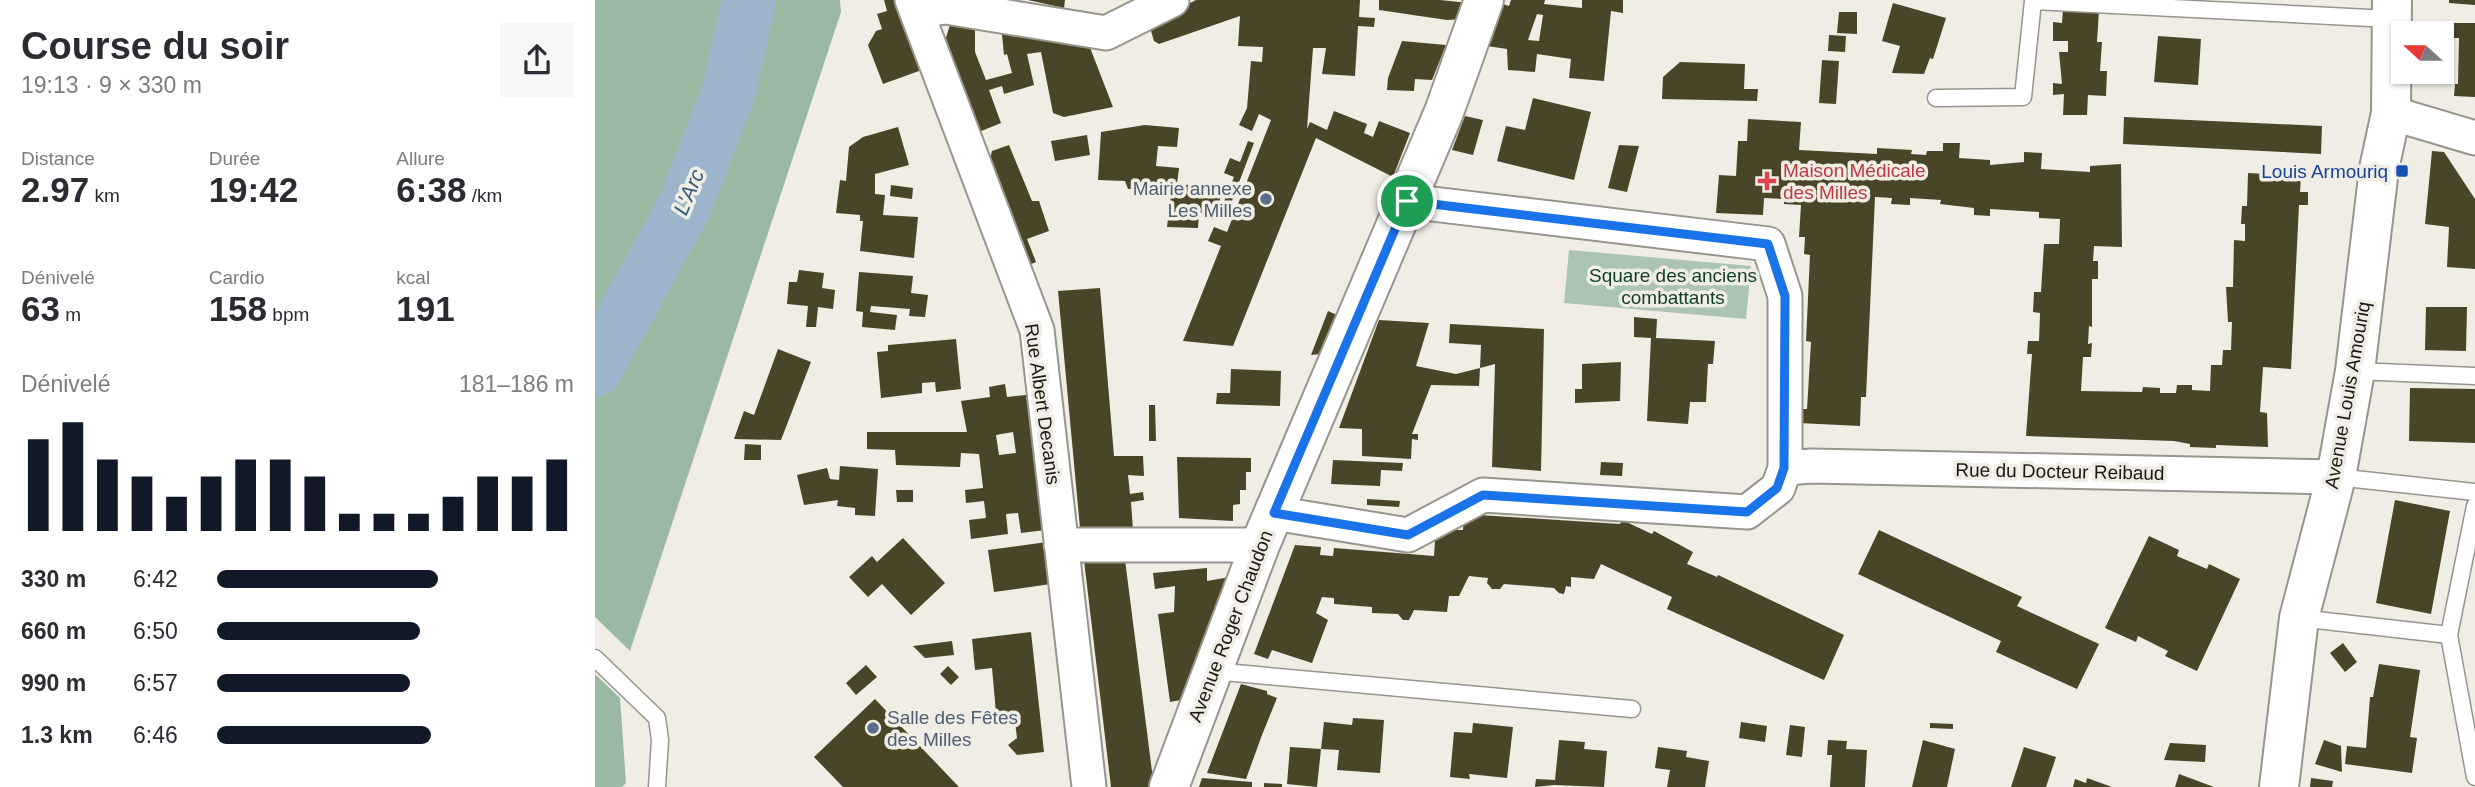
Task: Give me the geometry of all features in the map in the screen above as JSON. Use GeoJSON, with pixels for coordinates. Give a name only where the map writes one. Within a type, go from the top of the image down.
{"type":"FeatureCollection","features":[{"type":"Feature","properties":{"kind":"street"},"geometry":{"type":"LineString","coordinates":[[930,5],[1106,33],[1172,0]]}},
{"type":"Feature","properties":{"kind":"street","name":"Avenue Roger Chaudon"},"geometry":{"type":"LineString","coordinates":[[1170,787],[1267,529],[1444,112],[1484,0]]}},
{"type":"Feature","properties":{"kind":"street","name":"Rue Albert Decanis"},"geometry":{"type":"LineString","coordinates":[[930,5],[1037,330],[1089,787]]}},
{"type":"Feature","properties":{"kind":"street","name":"Avenue Louis Amouriq"},"geometry":{"type":"LineString","coordinates":[[2279,787],[2299,618],[2336,477],[2355,371],[2379,169],[2391,113],[2391,10]]}},
{"type":"Feature","properties":{"kind":"street"},"geometry":{"type":"LineString","coordinates":[[2391,113],[2474,139]]}},
{"type":"Feature","properties":{"kind":"street"},"geometry":{"type":"LineString","coordinates":[[1061,545],[1267,529],[1408,535],[1483,495],[1747,512],[1777,488],[1784,468],[1785,296],[1768,244],[1407,201]]}},
{"type":"Feature","properties":{"kind":"street","name":"Rue du Docteur Reibaud"},"geometry":{"type":"LineString","coordinates":[[1784,468],[1812,466],[2336,477]]}},
{"type":"Feature","properties":{"kind":"lane"},"geometry":{"type":"LineString","coordinates":[[1936,98],[2023,97],[2033,1],[2391,10]]}},
{"type":"Feature","properties":{"kind":"lane"},"geometry":{"type":"LineString","coordinates":[[2355,371],[2475,376]]}},
{"type":"Feature","properties":{"kind":"lane"},"geometry":{"type":"LineString","coordinates":[[2336,477],[2475,492]]}},
{"type":"Feature","properties":{"kind":"lane"},"geometry":{"type":"LineString","coordinates":[[2475,506],[2449,635],[2475,777]]}},
{"type":"Feature","properties":{"kind":"lane"},"geometry":{"type":"LineString","coordinates":[[2299,618],[2449,635]]}},
{"type":"Feature","properties":{"kind":"lane"},"geometry":{"type":"LineString","coordinates":[[595,659],[657,718],[658,781]]}},
{"type":"Feature","properties":{"kind":"lane"},"geometry":{"type":"LineString","coordinates":[[1212,671],[1632,709]]}},
{"type":"Feature","properties":{"kind":"green space"},"geometry":{"type":"Polygon","coordinates":[[[595,0],[840,0],[841,12],[630,651],[595,617],[595,0]]]}},
{"type":"Feature","properties":{"kind":"green space","name":"Square des anciens combattants"},"geometry":{"type":"Polygon","coordinates":[[[1569,250],[1751,266],[1746,319],[1564,303],[1569,250]]]}},
{"type":"Feature","properties":{"kind":"green space"},"geometry":{"type":"Polygon","coordinates":[[[595,674],[620,698],[626,783],[622,787],[595,787],[595,674]]]}},
{"type":"Feature","properties":{"kind":"building"},"geometry":{"type":"Polygon","coordinates":[[[884,0],[908,0],[930,67],[883,84],[868,45],[876,31],[882,29],[877,14],[887,11],[884,0]]]}},
{"type":"Feature","properties":{"kind":"building"},"geometry":{"type":"Polygon","coordinates":[[[1028,0],[1065,0],[1064,8],[1028,0]]]}},
{"type":"Feature","properties":{"kind":"building"},"geometry":{"type":"Polygon","coordinates":[[[1196,0],[1360,0],[1359,17],[1375,18],[1374,27],[1358,26],[1355,76],[1322,74],[1326,48],[1313,48],[1307,129],[1310,122],[1327,130],[1334,111],[1367,124],[1364,133],[1373,137],[1379,121],[1410,133],[1393,177],[1316,138],[1233,346],[1183,341],[1221,246],[1208,241],[1214,227],[1227,232],[1271,120],[1259,114],[1252,131],[1239,125],[1247,108],[1251,61],[1262,62],[1263,47],[1238,46],[1240,16],[1159,44],[1154,41],[1149,24],[1196,0]]]}},
{"type":"Feature","properties":{"kind":"building"},"geometry":{"type":"Polygon","coordinates":[[[1379,0],[1469,3],[1463,19],[1447,20],[1379,10],[1379,0]]]}},
{"type":"Feature","properties":{"kind":"building"},"geometry":{"type":"Polygon","coordinates":[[[1511,0],[1545,0],[1544,4],[1582,8],[1582,0],[1623,0],[1623,13],[1611,11],[1604,81],[1569,78],[1571,59],[1537,54],[1535,72],[1508,70],[1507,49],[1487,46],[1503,4],[1509,6],[1511,0]],[[1537,14],[1528,40],[1539,41],[1543,15],[1537,14]]]}},
{"type":"Feature","properties":{"kind":"building"},"geometry":{"type":"Polygon","coordinates":[[[2449,0],[2475,0],[2475,5],[2449,3],[2449,0]]]}},
{"type":"Feature","properties":{"kind":"building"},"geometry":{"type":"Polygon","coordinates":[[[1893,3],[1946,18],[1933,59],[1930,58],[1924,74],[1892,73],[1900,46],[1882,41],[1893,3]]]}},
{"type":"Feature","properties":{"kind":"building"},"geometry":{"type":"Polygon","coordinates":[[[2063,9],[2099,10],[2097,42],[2102,42],[2100,71],[2107,71],[2106,96],[2088,95],[2087,115],[2063,115],[2064,94],[2053,95],[2053,83],[2062,84],[2059,52],[2068,52],[2068,41],[2053,41],[2053,22],[2062,23],[2063,9]]]}},
{"type":"Feature","properties":{"kind":"building"},"geometry":{"type":"Polygon","coordinates":[[[1839,12],[1857,12],[1857,34],[1837,33],[1839,12]]]}},
{"type":"Feature","properties":{"kind":"building"},"geometry":{"type":"Polygon","coordinates":[[[953,15],[975,19],[975,52],[986,80],[1012,73],[1007,54],[1004,55],[1001,24],[1087,40],[1113,107],[1064,117],[1053,113],[1041,52],[1027,54],[1034,85],[1004,94],[1002,86],[989,90],[1001,123],[979,132],[945,41],[953,15]]]}},
{"type":"Feature","properties":{"kind":"building"},"geometry":{"type":"Polygon","coordinates":[[[2454,23],[2475,23],[2475,97],[2454,96],[2455,84],[2458,84],[2459,38],[2454,38],[2454,23]]]}},
{"type":"Feature","properties":{"kind":"building"},"geometry":{"type":"Polygon","coordinates":[[[1829,35],[1846,36],[1845,52],[1828,51],[1829,35]]]}},
{"type":"Feature","properties":{"kind":"building"},"geometry":{"type":"Polygon","coordinates":[[[2158,36],[2201,39],[2198,85],[2154,82],[2158,36]]]}},
{"type":"Feature","properties":{"kind":"building"},"geometry":{"type":"Polygon","coordinates":[[[1402,41],[1446,45],[1432,80],[1415,79],[1414,91],[1387,90],[1388,78],[1402,41]]]}},
{"type":"Feature","properties":{"kind":"building"},"geometry":{"type":"Polygon","coordinates":[[[1822,60],[1839,61],[1836,104],[1819,103],[1822,60]]]}},
{"type":"Feature","properties":{"kind":"building"},"geometry":{"type":"Polygon","coordinates":[[[1680,62],[1745,64],[1744,89],[1758,89],[1757,101],[1662,99],[1663,77],[1680,62]]]}},
{"type":"Feature","properties":{"kind":"building"},"geometry":{"type":"Polygon","coordinates":[[[1533,98],[1591,112],[1574,180],[1497,161],[1506,126],[1525,130],[1533,98]]]}},
{"type":"Feature","properties":{"kind":"building"},"geometry":{"type":"Polygon","coordinates":[[[1465,116],[1483,120],[1473,155],[1452,150],[1465,116]]]}},
{"type":"Feature","properties":{"kind":"building"},"geometry":{"type":"Polygon","coordinates":[[[2124,117],[2322,126],[2321,154],[2123,144],[2124,117]]]}},
{"type":"Feature","properties":{"kind":"building"},"geometry":{"type":"Polygon","coordinates":[[[1748,119],[1801,122],[1799,150],[1877,154],[1877,148],[1912,150],[1911,154],[1926,155],[1927,151],[1943,151],[1943,143],[1960,143],[1959,158],[1990,160],[1990,165],[2024,162],[2024,152],[2042,153],[2041,169],[2090,172],[2090,166],[2121,164],[2122,247],[2094,246],[2093,261],[2098,261],[2098,279],[2092,279],[2092,327],[2089,326],[2088,344],[2092,343],[2091,357],[2083,357],[2081,391],[2142,392],[2143,387],[2160,388],[2160,393],[2176,393],[2177,385],[2192,385],[2192,390],[2210,391],[2211,365],[2222,365],[2223,350],[2231,350],[2232,322],[2228,322],[2226,287],[2233,287],[2234,240],[2245,241],[2245,224],[2241,224],[2242,206],[2247,206],[2248,173],[2301,176],[2300,192],[2308,192],[2308,205],[2299,205],[2291,369],[2263,367],[2260,412],[2267,413],[2268,447],[2190,447],[2190,444],[2174,441],[2026,436],[2032,354],[2027,354],[2028,341],[2039,341],[2040,313],[2033,312],[2034,292],[2041,292],[2044,244],[2059,244],[2060,219],[2039,218],[2039,212],[1990,209],[1990,216],[1974,215],[1974,208],[1940,204],[1941,200],[1910,198],[1910,205],[1891,204],[1892,198],[1875,197],[1866,397],[1861,397],[1860,426],[1798,423],[1799,409],[1807,409],[1811,342],[1806,341],[1810,255],[1804,254],[1805,237],[1799,237],[1801,205],[1784,204],[1784,199],[1764,198],[1763,215],[1716,213],[1719,175],[1736,176],[1738,141],[1747,141],[1748,119]]]}},
{"type":"Feature","properties":{"kind":"building"},"geometry":{"type":"Polygon","coordinates":[[[1145,125],[1179,128],[1177,147],[1158,146],[1156,166],[1179,168],[1177,184],[1224,188],[1215,214],[1199,213],[1198,228],[1167,227],[1171,195],[1150,188],[1128,189],[1125,181],[1098,180],[1101,132],[1145,125]]]}},
{"type":"Feature","properties":{"kind":"building"},"geometry":{"type":"Polygon","coordinates":[[[898,127],[909,165],[875,174],[875,194],[885,195],[883,215],[918,217],[914,258],[860,251],[863,221],[860,221],[860,215],[836,213],[840,180],[846,181],[849,147],[863,137],[898,127]]]}},
{"type":"Feature","properties":{"kind":"building"},"geometry":{"type":"Polygon","coordinates":[[[1087,135],[1090,155],[1055,161],[1051,141],[1087,135]]]}},
{"type":"Feature","properties":{"kind":"building"},"geometry":{"type":"Polygon","coordinates":[[[1248,141],[1254,143],[1227,214],[1220,211],[1234,177],[1224,173],[1230,158],[1240,162],[1248,141]]]}},
{"type":"Feature","properties":{"kind":"building"},"geometry":{"type":"Polygon","coordinates":[[[1009,145],[1032,201],[1039,201],[1049,231],[1027,239],[1036,262],[1027,266],[990,159],[992,151],[1009,145]]]}},
{"type":"Feature","properties":{"kind":"building"},"geometry":{"type":"Polygon","coordinates":[[[1619,145],[1639,146],[1627,192],[1608,188],[1619,145]]]}},
{"type":"Feature","properties":{"kind":"building"},"geometry":{"type":"Polygon","coordinates":[[[2432,151],[2444,152],[2475,199],[2475,269],[2447,267],[2449,227],[2425,224],[2432,151]]]}},
{"type":"Feature","properties":{"kind":"building"},"geometry":{"type":"Polygon","coordinates":[[[891,185],[913,188],[912,199],[890,196],[891,185]]]}},
{"type":"Feature","properties":{"kind":"building"},"geometry":{"type":"Polygon","coordinates":[[[799,270],[824,273],[822,288],[835,290],[833,309],[818,307],[816,327],[806,327],[808,306],[787,304],[789,282],[797,282],[799,270]]]}},
{"type":"Feature","properties":{"kind":"building"},"geometry":{"type":"Polygon","coordinates":[[[859,272],[913,276],[911,293],[928,295],[925,317],[909,316],[910,309],[871,306],[870,312],[897,315],[895,330],[862,327],[863,312],[856,311],[859,272]]]}},
{"type":"Feature","properties":{"kind":"building"},"geometry":{"type":"Polygon","coordinates":[[[1100,288],[1114,456],[1143,456],[1144,476],[1128,475],[1130,494],[1143,492],[1144,500],[1131,502],[1133,530],[1080,528],[1058,291],[1100,288]]]}},
{"type":"Feature","properties":{"kind":"building"},"geometry":{"type":"Polygon","coordinates":[[[2426,307],[2467,307],[2466,351],[2425,350],[2426,307]]]}},
{"type":"Feature","properties":{"kind":"building"},"geometry":{"type":"Polygon","coordinates":[[[1328,311],[1339,316],[1320,354],[1311,355],[1328,311]]]}},
{"type":"Feature","properties":{"kind":"building"},"geometry":{"type":"Polygon","coordinates":[[[1634,317],[1657,319],[1656,338],[1715,341],[1713,364],[1708,364],[1706,402],[1690,402],[1688,424],[1647,421],[1651,338],[1634,337],[1634,317]]]}},
{"type":"Feature","properties":{"kind":"building"},"geometry":{"type":"Polygon","coordinates":[[[1379,320],[1429,323],[1416,366],[1456,374],[1480,368],[1479,386],[1431,385],[1412,434],[1418,434],[1418,440],[1412,439],[1411,459],[1362,456],[1362,429],[1339,428],[1379,320]]]}},
{"type":"Feature","properties":{"kind":"building"},"geometry":{"type":"Polygon","coordinates":[[[1450,324],[1544,329],[1541,471],[1492,467],[1495,364],[1480,368],[1481,345],[1449,343],[1450,324]]]}},
{"type":"Feature","properties":{"kind":"building"},"geometry":{"type":"Polygon","coordinates":[[[956,339],[961,389],[936,392],[935,382],[922,383],[922,393],[881,398],[877,352],[888,351],[888,345],[956,339]]]}},
{"type":"Feature","properties":{"kind":"building"},"geometry":{"type":"Polygon","coordinates":[[[778,349],[811,362],[781,440],[734,439],[744,411],[754,415],[778,349]]]}},
{"type":"Feature","properties":{"kind":"building"},"geometry":{"type":"Polygon","coordinates":[[[1621,362],[1620,401],[1575,403],[1575,389],[1582,389],[1582,364],[1621,362]]]}},
{"type":"Feature","properties":{"kind":"building"},"geometry":{"type":"Polygon","coordinates":[[[1231,369],[1281,371],[1280,406],[1216,404],[1217,393],[1230,393],[1231,369]]]}},
{"type":"Feature","properties":{"kind":"building"},"geometry":{"type":"Polygon","coordinates":[[[1005,384],[1007,397],[1026,395],[1045,530],[1021,533],[1018,513],[1006,514],[1008,534],[971,539],[969,520],[986,518],[984,501],[966,503],[965,490],[983,488],[979,454],[961,453],[960,467],[896,465],[895,450],[867,449],[867,432],[967,432],[961,401],[990,397],[989,387],[1005,384]],[[1013,432],[996,435],[999,455],[1016,453],[1013,432]]]}},
{"type":"Feature","properties":{"kind":"building"},"geometry":{"type":"Polygon","coordinates":[[[2410,388],[2475,389],[2475,443],[2409,441],[2410,388]]]}},
{"type":"Feature","properties":{"kind":"building"},"geometry":{"type":"Polygon","coordinates":[[[1149,405],[1155,405],[1156,441],[1149,441],[1149,405]]]}},
{"type":"Feature","properties":{"kind":"building"},"geometry":{"type":"Polygon","coordinates":[[[745,444],[761,445],[761,460],[744,460],[745,444]]]}},
{"type":"Feature","properties":{"kind":"building"},"geometry":{"type":"Polygon","coordinates":[[[1177,457],[1251,458],[1251,472],[1246,472],[1246,490],[1240,490],[1240,504],[1233,505],[1233,521],[1179,518],[1177,457]]]}},
{"type":"Feature","properties":{"kind":"building"},"geometry":{"type":"Polygon","coordinates":[[[1333,460],[1403,463],[1402,471],[1381,470],[1380,486],[1331,484],[1333,460]]]}},
{"type":"Feature","properties":{"kind":"building"},"geometry":{"type":"Polygon","coordinates":[[[1601,462],[1623,463],[1622,476],[1600,475],[1601,462]]]}},
{"type":"Feature","properties":{"kind":"building"},"geometry":{"type":"Polygon","coordinates":[[[840,466],[878,469],[875,516],[855,515],[855,508],[837,506],[838,500],[804,505],[797,475],[827,468],[830,479],[839,480],[840,466]]]}},
{"type":"Feature","properties":{"kind":"building"},"geometry":{"type":"Polygon","coordinates":[[[896,490],[913,490],[913,502],[897,502],[896,490]]]}},
{"type":"Feature","properties":{"kind":"building"},"geometry":{"type":"Polygon","coordinates":[[[1367,499],[1400,501],[1399,507],[1367,505],[1367,499]]]}},
{"type":"Feature","properties":{"kind":"building"},"geometry":{"type":"Polygon","coordinates":[[[2395,500],[2450,511],[2431,614],[2376,603],[2395,500]]]}},
{"type":"Feature","properties":{"kind":"building"},"geometry":{"type":"Polygon","coordinates":[[[1464,514],[1620,524],[1622,520],[1652,534],[1654,531],[1693,552],[1687,564],[1717,577],[1718,575],[1844,635],[1824,680],[1667,609],[1672,597],[1601,564],[1594,579],[1571,577],[1571,587],[1566,586],[1564,594],[1554,588],[1504,584],[1500,589],[1492,589],[1487,583],[1488,578],[1469,576],[1459,596],[1449,596],[1447,612],[1414,610],[1409,620],[1403,620],[1398,614],[1372,613],[1372,607],[1334,604],[1334,598],[1322,597],[1316,613],[1328,620],[1312,663],[1272,650],[1268,659],[1254,654],[1295,545],[1321,547],[1320,555],[1333,556],[1334,548],[1434,556],[1435,541],[1449,530],[1463,530],[1464,514]]]}},
{"type":"Feature","properties":{"kind":"building"},"geometry":{"type":"Polygon","coordinates":[[[1879,530],[2022,597],[2017,606],[2099,644],[2077,689],[1996,652],[2001,641],[1858,574],[1879,530]]]}},
{"type":"Feature","properties":{"kind":"building"},"geometry":{"type":"Polygon","coordinates":[[[2149,536],[2179,550],[2177,556],[2207,569],[2209,564],[2240,579],[2197,671],[2165,656],[2168,651],[2138,636],[2136,642],[2105,628],[2149,536]]]}},
{"type":"Feature","properties":{"kind":"building"},"geometry":{"type":"Polygon","coordinates":[[[903,538],[945,583],[911,615],[882,584],[868,597],[849,577],[872,556],[877,562],[903,538]]]}},
{"type":"Feature","properties":{"kind":"building"},"geometry":{"type":"Polygon","coordinates":[[[1047,542],[1051,584],[994,592],[988,550],[1047,542]]]}},
{"type":"Feature","properties":{"kind":"building"},"geometry":{"type":"Polygon","coordinates":[[[1083,552],[1124,552],[1154,787],[1111,787],[1083,552]]]}},
{"type":"Feature","properties":{"kind":"building"},"geometry":{"type":"Polygon","coordinates":[[[1207,568],[1207,581],[1230,577],[1186,699],[1170,702],[1158,614],[1174,612],[1175,586],[1155,589],[1153,573],[1207,568]]]}},
{"type":"Feature","properties":{"kind":"building"},"geometry":{"type":"Polygon","coordinates":[[[1031,632],[1044,752],[1017,755],[1008,745],[1017,738],[1015,722],[997,724],[992,668],[975,670],[972,639],[1031,632]]]}},
{"type":"Feature","properties":{"kind":"building"},"geometry":{"type":"Polygon","coordinates":[[[952,641],[954,655],[925,658],[913,646],[952,641]]]}},
{"type":"Feature","properties":{"kind":"building"},"geometry":{"type":"Polygon","coordinates":[[[2343,643],[2357,662],[2345,672],[2330,653],[2343,643]]]}},
{"type":"Feature","properties":{"kind":"building"},"geometry":{"type":"Polygon","coordinates":[[[2379,664],[2420,670],[2410,737],[2417,738],[2412,773],[2345,764],[2347,746],[2366,748],[2370,697],[2373,697],[2379,664]]]}},
{"type":"Feature","properties":{"kind":"building"},"geometry":{"type":"Polygon","coordinates":[[[866,665],[877,677],[856,695],[846,683],[866,665]]]}},
{"type":"Feature","properties":{"kind":"building"},"geometry":{"type":"Polygon","coordinates":[[[948,666],[959,677],[951,685],[940,674],[948,666]]]}},
{"type":"Feature","properties":{"kind":"building"},"geometry":{"type":"Polygon","coordinates":[[[1241,684],[1267,691],[1267,694],[1277,698],[1246,779],[1207,773],[1241,684]]]}},
{"type":"Feature","properties":{"kind":"building","name":"Salle des Fêtes des Milles"},"geometry":{"type":"Polygon","coordinates":[[[875,699],[959,787],[843,787],[814,757],[875,699]]]}},
{"type":"Feature","properties":{"kind":"building"},"geometry":{"type":"Polygon","coordinates":[[[1353,718],[1384,720],[1380,773],[1337,770],[1339,750],[1321,749],[1324,722],[1352,725],[1353,718]]]}},
{"type":"Feature","properties":{"kind":"building"},"geometry":{"type":"Polygon","coordinates":[[[1741,722],[1767,726],[1765,742],[1739,738],[1741,722]]]}},
{"type":"Feature","properties":{"kind":"building"},"geometry":{"type":"Polygon","coordinates":[[[1473,723],[1513,727],[1507,778],[1469,774],[1470,779],[1450,777],[1454,732],[1472,733],[1473,723]]]}},
{"type":"Feature","properties":{"kind":"building"},"geometry":{"type":"Polygon","coordinates":[[[1930,723],[1953,724],[1953,729],[1930,728],[1930,723]]]}},
{"type":"Feature","properties":{"kind":"building"},"geometry":{"type":"Polygon","coordinates":[[[1790,725],[1805,727],[1802,757],[1786,755],[1790,725]]]}},
{"type":"Feature","properties":{"kind":"building"},"geometry":{"type":"Polygon","coordinates":[[[1559,740],[1585,742],[1584,749],[1607,751],[1604,787],[1535,787],[1536,779],[1555,780],[1559,740]]]}},
{"type":"Feature","properties":{"kind":"building"},"geometry":{"type":"Polygon","coordinates":[[[1828,740],[1847,741],[1846,749],[1867,750],[1865,787],[1830,787],[1832,755],[1827,755],[1828,740]]]}},
{"type":"Feature","properties":{"kind":"building"},"geometry":{"type":"Polygon","coordinates":[[[1923,740],[1955,749],[1947,787],[1912,787],[1923,740]]]}},
{"type":"Feature","properties":{"kind":"building"},"geometry":{"type":"Polygon","coordinates":[[[2324,740],[2341,746],[2342,772],[2315,764],[2324,740]]]}},
{"type":"Feature","properties":{"kind":"building"},"geometry":{"type":"Polygon","coordinates":[[[2170,743],[2206,745],[2205,762],[2164,760],[2170,743]]]}},
{"type":"Feature","properties":{"kind":"building"},"geometry":{"type":"Polygon","coordinates":[[[1290,747],[1321,749],[1317,787],[1287,784],[1290,747]]]}},
{"type":"Feature","properties":{"kind":"building"},"geometry":{"type":"Polygon","coordinates":[[[1658,747],[1687,751],[1686,757],[1709,761],[1705,787],[1667,787],[1670,770],[1655,768],[1658,747]]]}},
{"type":"Feature","properties":{"kind":"building"},"geometry":{"type":"Polygon","coordinates":[[[2024,747],[2056,757],[2046,787],[2011,787],[2024,747]]]}},
{"type":"Feature","properties":{"kind":"building"},"geometry":{"type":"Polygon","coordinates":[[[2179,774],[2214,787],[2175,787],[2179,774]]]}},
{"type":"Feature","properties":{"kind":"building"},"geometry":{"type":"Polygon","coordinates":[[[1202,778],[1252,782],[1252,787],[1199,787],[1202,778]]]}},
{"type":"Feature","properties":{"kind":"building"},"geometry":{"type":"Polygon","coordinates":[[[2087,778],[2112,787],[2073,787],[2075,779],[2086,783],[2087,778]]]}},
{"type":"Feature","properties":{"kind":"building"},"geometry":{"type":"Polygon","coordinates":[[[2311,778],[2333,781],[2332,787],[2310,787],[2311,778]]]}},
{"type":"Feature","properties":{"kind":"building"},"geometry":{"type":"Polygon","coordinates":[[[1264,783],[1282,784],[1282,787],[1264,787],[1264,783]]]}},
{"type":"Feature","properties":{"kind":"waterway","name":"L'Arc"},"geometry":{"type":"LineString","coordinates":[[595,370],[685,205],[729,91],[749,0]]}},
{"type":"Feature","properties":{"kind":"place","name":"Louis Armouriq"},"geometry":{"type":"Point","coordinates":[2402,171]}},
{"type":"Feature","properties":{"kind":"place","name":"Maison Médicale des Milles"},"geometry":{"type":"Point","coordinates":[1767,181]}},
{"type":"Feature","properties":{"kind":"place","name":"Mairie annexe Les Milles"},"geometry":{"type":"Point","coordinates":[1266,199]}},
{"type":"Feature","properties":{"kind":"place","name":"Salle des Fêtes des Milles"},"geometry":{"type":"Point","coordinates":[873,728]}},
{"type":"Feature","properties":{"kind":"route"},"geometry":{"type":"LineString","coordinates":[[1407,201],[1510,211],[1768,244],[1785,296],[1784,468],[1777,488],[1747,512],[1483,495],[1408,535],[1274,513],[1407,201]]}}]}
